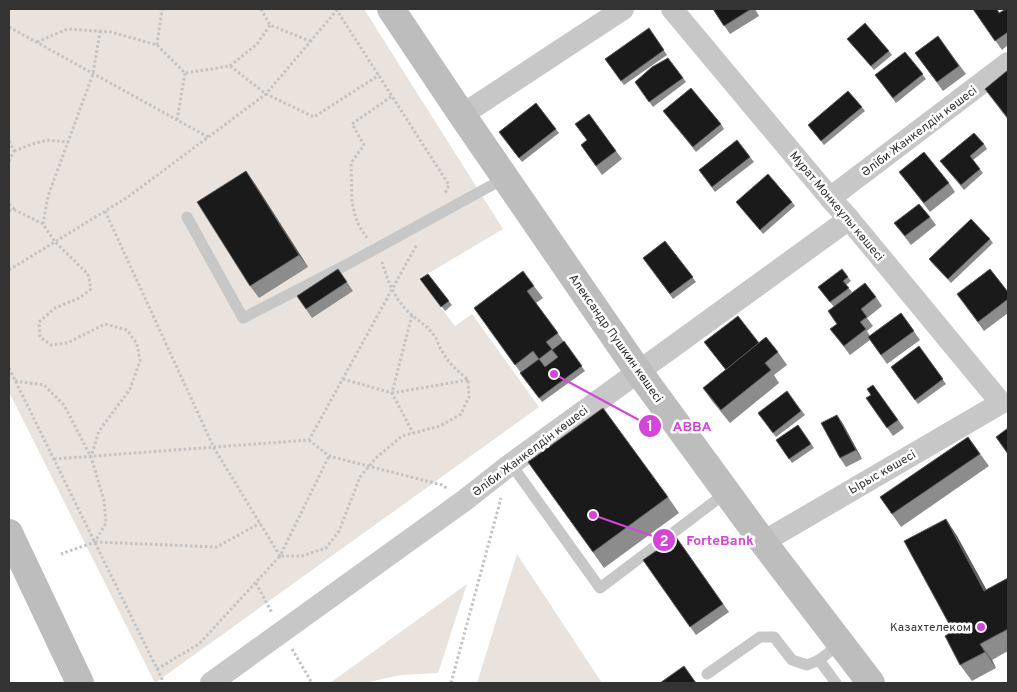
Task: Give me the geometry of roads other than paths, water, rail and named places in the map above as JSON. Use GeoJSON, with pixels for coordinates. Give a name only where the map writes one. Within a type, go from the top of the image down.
{"type":"FeatureCollection","features":[{"type":"Feature","properties":{"kind":"street","name":"Александр Пушкин көшесі"},"geometry":{"type":"LineString","coordinates":[[391,9],[638,371],[763,542],[872,683]]}},
{"type":"Feature","properties":{"kind":"street"},"geometry":{"type":"LineString","coordinates":[[462,115],[623,9]]}},
{"type":"Feature","properties":{"kind":"street","name":"Мұрат Монкеұлы көшесі"},"geometry":{"type":"LineString","coordinates":[[672,9],[830,198],[1004,401]]}},
{"type":"Feature","properties":{"kind":"street","name":"Әліби Жанкелдін көшесі"},"geometry":{"type":"LineString","coordinates":[[830,198],[1008,63]]}},
{"type":"Feature","properties":{"kind":"street","name":"Әліби Жанкелдін көшесі"},"geometry":{"type":"LineString","coordinates":[[211,683],[466,500],[511,464],[849,219]]}},
{"type":"Feature","properties":{"kind":"street","name":"Ырыс көшесі"},"geometry":{"type":"LineString","coordinates":[[763,542],[1004,401]]}},
{"type":"Feature","properties":{"kind":"street"},"geometry":{"type":"LineString","coordinates":[[9,532],[80,683]]}},
{"type":"Feature","properties":{"kind":"lane"},"geometry":{"type":"LineString","coordinates":[[187,217],[243,318],[505,178]]}},
{"type":"Feature","properties":{"kind":"lane"},"geometry":{"type":"LineString","coordinates":[[511,464],[600,588],[727,492]]}},
{"type":"Feature","properties":{"kind":"lane"},"geometry":{"type":"LineString","coordinates":[[707,674],[760,637],[774,637],[792,660],[807,665],[819,660],[841,643]]}},
{"type":"Feature","properties":{"kind":"lane"},"geometry":{"type":"LineString","coordinates":[[819,660],[836,683]]}},
{"type":"Feature","properties":{"kind":"place","name":"ABBA"},"geometry":{"type":"Point","coordinates":[554,374]}},
{"type":"Feature","properties":{"kind":"place","name":"ForteBank"},"geometry":{"type":"Point","coordinates":[593,515]}},
{"type":"Feature","properties":{"kind":"place","name":"Казахтелеком"},"geometry":{"type":"Point","coordinates":[981,627]}}]}
